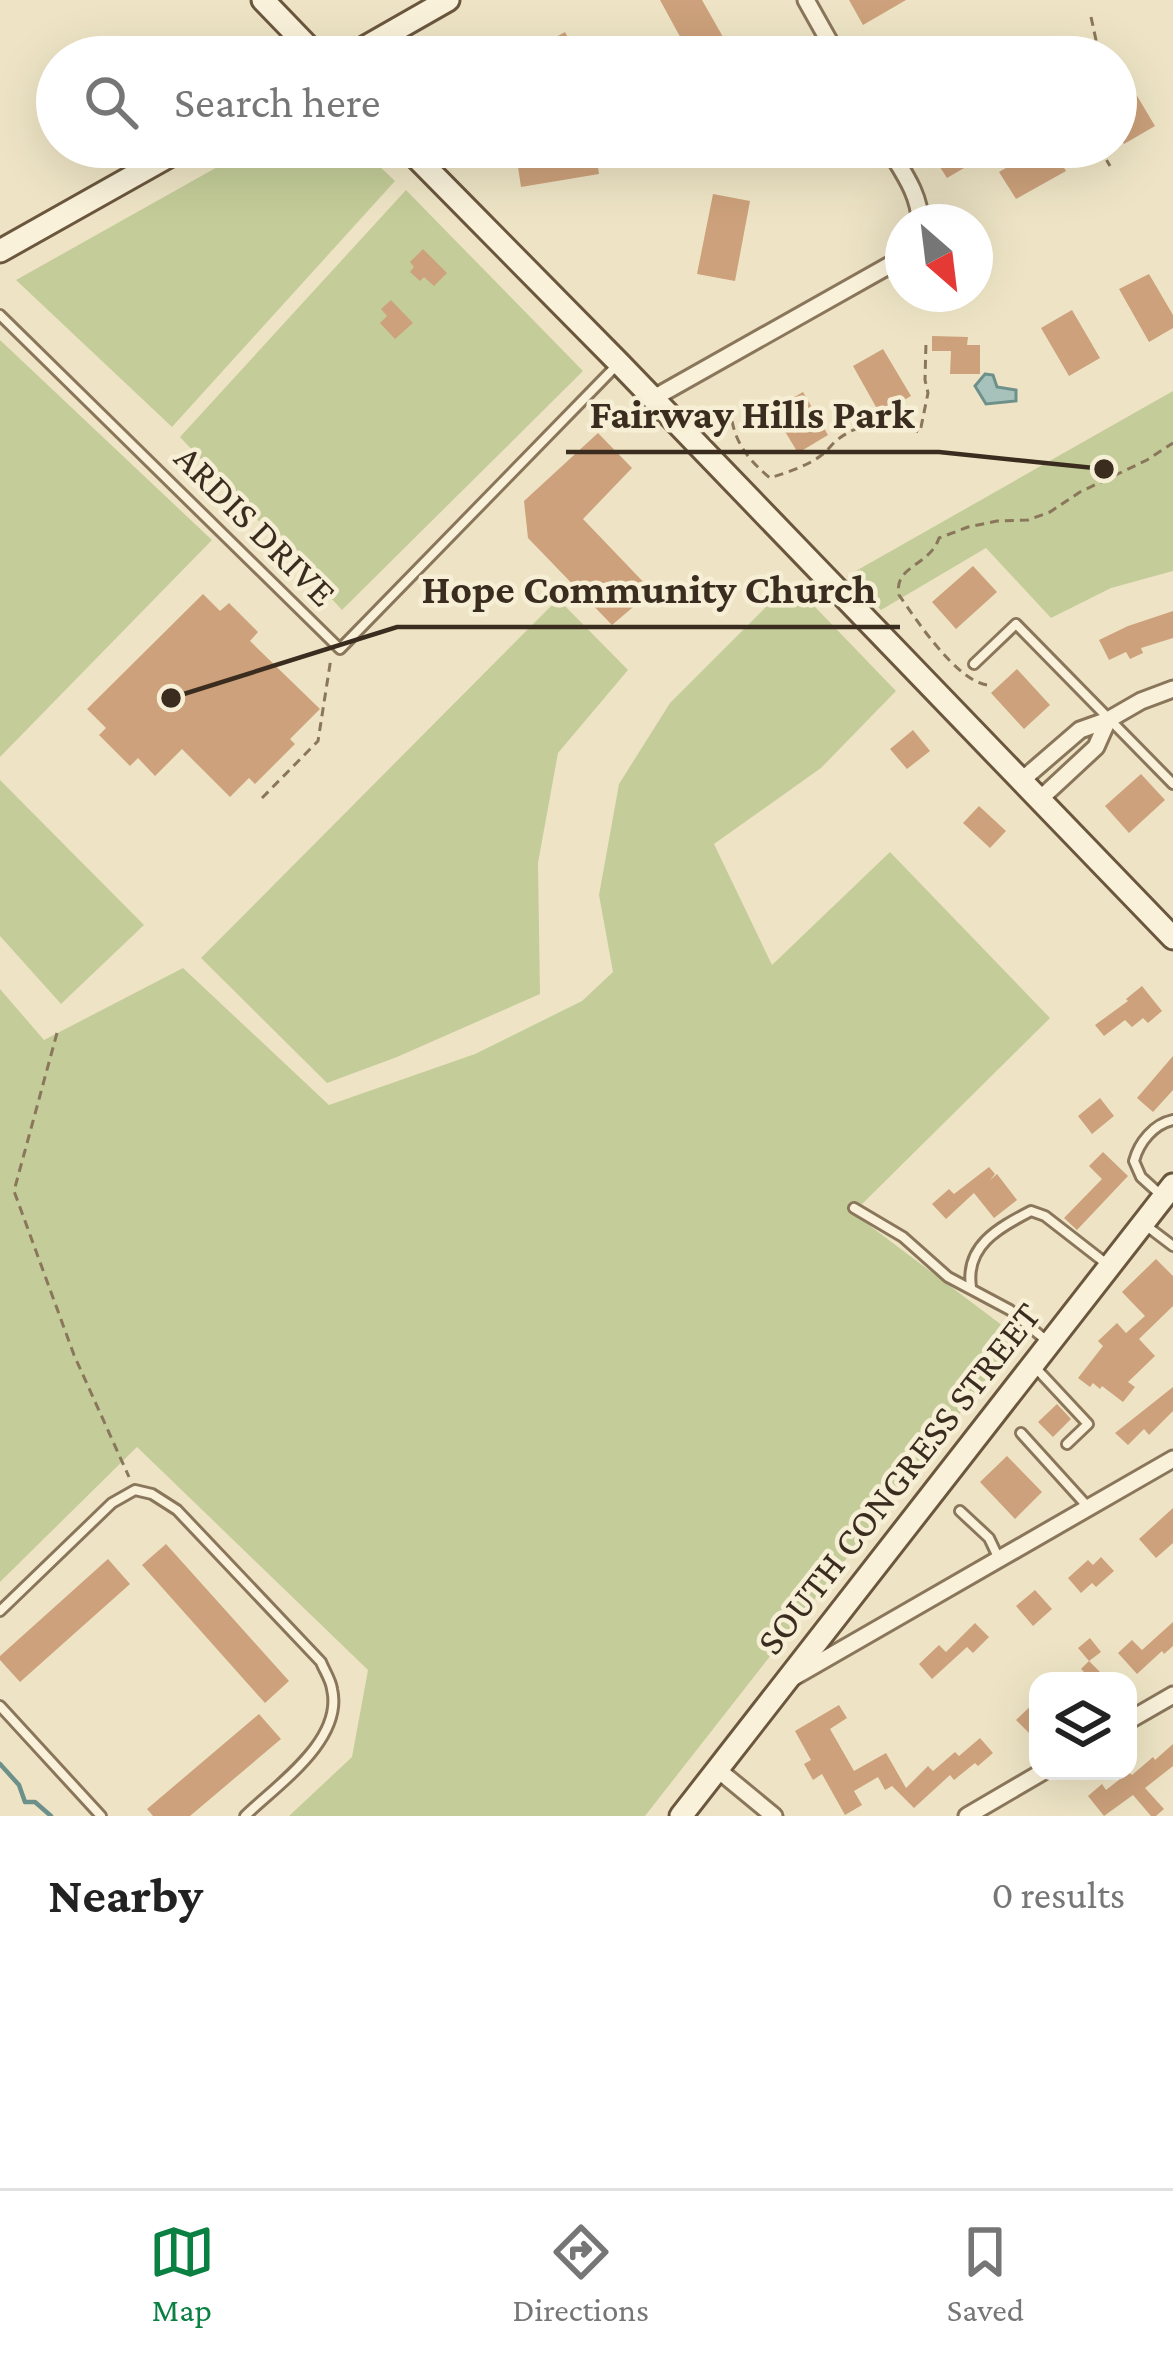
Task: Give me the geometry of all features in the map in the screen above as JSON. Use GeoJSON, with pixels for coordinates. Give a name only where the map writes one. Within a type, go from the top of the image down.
{"type":"FeatureCollection","features":[{"type":"Feature","properties":{"kind":"main road"},"geometry":{"type":"LineString","coordinates":[[262,0],[297,36]]}},
{"type":"Feature","properties":{"kind":"main road"},"geometry":{"type":"LineString","coordinates":[[385,36],[448,0]]}},
{"type":"Feature","properties":{"kind":"main road"},"geometry":{"type":"LineString","coordinates":[[0,251],[148,168]]}},
{"type":"Feature","properties":{"kind":"main road"},"geometry":{"type":"LineString","coordinates":[[427,168],[1173,938]]}},
{"type":"Feature","properties":{"kind":"main road","name":"SOUTH CONGRESS STREET"},"geometry":{"type":"LineString","coordinates":[[681,1816],[1168,1191]]}},
{"type":"Feature","properties":{"kind":"street"},"geometry":{"type":"LineString","coordinates":[[806,0],[826,36]]}},
{"type":"Feature","properties":{"kind":"street"},"geometry":{"type":"LineString","coordinates":[[901,168],[918,204]]}},
{"type":"Feature","properties":{"kind":"street"},"geometry":{"type":"LineString","coordinates":[[652,399],[885,268]]}},
{"type":"Feature","properties":{"kind":"street"},"geometry":{"type":"LineString","coordinates":[[1022,780],[1080,730],[1173,689]]}},
{"type":"Feature","properties":{"kind":"street"},"geometry":{"type":"LineString","coordinates":[[1040,799],[1096,747],[1108,720]]}},
{"type":"Feature","properties":{"kind":"street"},"geometry":{"type":"LineString","coordinates":[[786,1682],[1173,1459]]}},
{"type":"Feature","properties":{"kind":"street"},"geometry":{"type":"LineString","coordinates":[[1137,1716],[1173,1695]]}},
{"type":"Feature","properties":{"kind":"street"},"geometry":{"type":"LineString","coordinates":[[717,1769],[774,1816]]}},
{"type":"Feature","properties":{"kind":"street"},"geometry":{"type":"LineString","coordinates":[[967,1816],[1029,1780]]}},
{"type":"Feature","properties":{"kind":"lane","name":"ARDIS DRIVE"},"geometry":{"type":"LineString","coordinates":[[0,315],[336,650],[619,363]]}},
{"type":"Feature","properties":{"kind":"lane"},"geometry":{"type":"LineString","coordinates":[[974,664],[1016,624],[1173,784]]}},
{"type":"Feature","properties":{"kind":"lane"},"geometry":{"type":"LineString","coordinates":[[1168,1191],[1141,1177],[1134,1161],[1137,1150],[1158,1125],[1173,1120]]}},
{"type":"Feature","properties":{"kind":"lane"},"geometry":{"type":"LineString","coordinates":[[854,1208],[903,1237],[949,1277],[1010,1310],[1049,1343]]}},
{"type":"Feature","properties":{"kind":"lane"},"geometry":{"type":"LineString","coordinates":[[971,1289],[969,1272],[976,1249],[1000,1228],[1031,1211],[1046,1216],[1109,1266]]}},
{"type":"Feature","properties":{"kind":"lane"},"geometry":{"type":"LineString","coordinates":[[1143,1223],[1173,1246]]}},
{"type":"Feature","properties":{"kind":"lane"},"geometry":{"type":"LineString","coordinates":[[1032,1364],[1088,1424],[1067,1444]]}},
{"type":"Feature","properties":{"kind":"lane"},"geometry":{"type":"LineString","coordinates":[[1021,1432],[1089,1508]]}},
{"type":"Feature","properties":{"kind":"lane"},"geometry":{"type":"LineString","coordinates":[[0,1611],[112,1503],[135,1490],[152,1494],[177,1510],[321,1662],[332,1689],[333,1711],[326,1734],[245,1816]]}},
{"type":"Feature","properties":{"kind":"lane"},"geometry":{"type":"LineString","coordinates":[[960,1510],[989,1538],[999,1561]]}},
{"type":"Feature","properties":{"kind":"lane"},"geometry":{"type":"LineString","coordinates":[[0,1706],[100,1816]]}},
{"type":"Feature","properties":{"kind":"path"},"geometry":{"type":"LineString","coordinates":[[1091,16],[1095,36]]}},
{"type":"Feature","properties":{"kind":"path"},"geometry":{"type":"LineString","coordinates":[[732,421],[736,439],[770,478],[821,456],[855,429],[881,422],[920,432],[928,393],[926,342]]}},
{"type":"Feature","properties":{"kind":"path"},"geometry":{"type":"LineString","coordinates":[[987,685],[970,680],[936,644],[899,595],[898,581],[932,554],[939,538],[968,527],[1028,520],[1050,512],[1173,443]]}},
{"type":"Feature","properties":{"kind":"path"},"geometry":{"type":"LineString","coordinates":[[262,798],[318,741],[336,650]]}},
{"type":"Feature","properties":{"kind":"path"},"geometry":{"type":"LineString","coordinates":[[57,1034],[14,1191],[74,1355],[135,1490]]}},
{"type":"Feature","properties":{"kind":"green space"},"geometry":{"type":"Polygon","coordinates":[[[216,168],[381,168],[395,181],[172,427],[16,280],[216,168]]]}},
{"type":"Feature","properties":{"kind":"green space"},"geometry":{"type":"Polygon","coordinates":[[[406,190],[583,371],[342,610],[180,437],[406,190]]]}},
{"type":"Feature","properties":{"kind":"green space"},"geometry":{"type":"Polygon","coordinates":[[[0,340],[212,540],[0,757],[0,340]]]}},
{"type":"Feature","properties":{"kind":"green space"},"geometry":{"type":"Polygon","coordinates":[[[1173,391],[1173,571],[1111,588],[1051,618],[986,548],[881,610],[847,576],[1173,391]]]}},
{"type":"Feature","properties":{"kind":"green space"},"geometry":{"type":"Polygon","coordinates":[[[791,582],[896,691],[821,768],[714,844],[772,965],[890,852],[1050,1018],[853,1213],[1019,1338],[645,1816],[289,1816],[352,1757],[368,1670],[137,1447],[0,1582],[0,989],[44,1040],[183,968],[329,1105],[475,1054],[582,1001],[613,972],[599,895],[619,784],[670,703],[791,582]]]}},
{"type":"Feature","properties":{"kind":"green space"},"geometry":{"type":"Polygon","coordinates":[[[558,599],[628,670],[558,753],[538,863],[540,994],[327,1083],[201,958],[558,599]]]}},
{"type":"Feature","properties":{"kind":"green space"},"geometry":{"type":"Polygon","coordinates":[[[0,780],[144,925],[61,1004],[0,936],[0,780]]]}},
{"type":"Feature","properties":{"kind":"water"},"geometry":{"type":"Polygon","coordinates":[[[985,374],[993,375],[997,387],[1016,390],[1016,401],[986,404],[975,386],[985,374]]]}},
{"type":"Feature","properties":{"kind":"building"},"geometry":{"type":"Polygon","coordinates":[[[660,0],[702,0],[722,36],[680,36],[660,0]]]}},
{"type":"Feature","properties":{"kind":"building"},"geometry":{"type":"Polygon","coordinates":[[[849,0],[906,0],[863,25],[849,0]]]}},
{"type":"Feature","properties":{"kind":"building"},"geometry":{"type":"Polygon","coordinates":[[[1137,96],[1155,126],[1137,136],[1137,96]]]}},
{"type":"Feature","properties":{"kind":"building"},"geometry":{"type":"Polygon","coordinates":[[[518,168],[598,168],[599,174],[521,187],[518,168]]]}},
{"type":"Feature","properties":{"kind":"building"},"geometry":{"type":"Polygon","coordinates":[[[941,168],[964,168],[947,178],[941,168]]]}},
{"type":"Feature","properties":{"kind":"building"},"geometry":{"type":"Polygon","coordinates":[[[1006,168],[1066,171],[1016,199],[999,172],[1006,168]]]}},
{"type":"Feature","properties":{"kind":"building"},"geometry":{"type":"Polygon","coordinates":[[[713,194],[750,201],[735,281],[697,274],[713,194]]]}},
{"type":"Feature","properties":{"kind":"building"},"geometry":{"type":"Polygon","coordinates":[[[423,249],[447,273],[434,286],[410,272],[414,267],[410,262],[423,249]]]}},
{"type":"Feature","properties":{"kind":"building"},"geometry":{"type":"Polygon","coordinates":[[[1149,274],[1173,315],[1173,328],[1149,342],[1119,289],[1149,274]]]}},
{"type":"Feature","properties":{"kind":"building"},"geometry":{"type":"Polygon","coordinates":[[[391,300],[413,323],[395,339],[380,323],[387,316],[381,309],[391,300]]]}},
{"type":"Feature","properties":{"kind":"building"},"geometry":{"type":"Polygon","coordinates":[[[1072,310],[1100,358],[1069,376],[1041,328],[1072,310]]]}},
{"type":"Feature","properties":{"kind":"building"},"geometry":{"type":"Polygon","coordinates":[[[932,336],[968,337],[967,345],[980,345],[980,374],[950,374],[951,351],[932,351],[932,336]]]}},
{"type":"Feature","properties":{"kind":"building"},"geometry":{"type":"Polygon","coordinates":[[[883,349],[911,396],[880,414],[853,366],[883,349]]]}},
{"type":"Feature","properties":{"kind":"building"},"geometry":{"type":"Polygon","coordinates":[[[803,392],[828,435],[798,453],[772,410],[803,392]]]}},
{"type":"Feature","properties":{"kind":"building"},"geometry":{"type":"Polygon","coordinates":[[[598,433],[632,468],[583,519],[652,591],[612,625],[528,538],[524,501],[598,433]]]}},
{"type":"Feature","properties":{"kind":"building"},"geometry":{"type":"Polygon","coordinates":[[[973,566],[997,592],[956,629],[932,602],[973,566]]]}},
{"type":"Feature","properties":{"kind":"building"},"geometry":{"type":"Polygon","coordinates":[[[203,594],[220,611],[229,603],[258,632],[250,641],[320,709],[290,739],[295,744],[255,784],[249,778],[230,797],[182,749],[155,776],[138,758],[130,766],[99,735],[106,728],[87,709],[203,594]]]}},
{"type":"Feature","properties":{"kind":"building"},"geometry":{"type":"Polygon","coordinates":[[[1173,611],[1173,638],[1141,648],[1143,653],[1130,659],[1126,652],[1109,660],[1099,640],[1173,611]]]}},
{"type":"Feature","properties":{"kind":"building"},"geometry":{"type":"Polygon","coordinates":[[[1017,669],[1050,705],[1024,729],[991,693],[1017,669]]]}},
{"type":"Feature","properties":{"kind":"building"},"geometry":{"type":"Polygon","coordinates":[[[913,730],[930,751],[907,769],[890,749],[913,730]]]}},
{"type":"Feature","properties":{"kind":"building"},"geometry":{"type":"Polygon","coordinates":[[[1141,774],[1165,800],[1129,833],[1105,806],[1141,774]]]}},
{"type":"Feature","properties":{"kind":"building"},"geometry":{"type":"Polygon","coordinates":[[[979,806],[1006,831],[990,848],[963,823],[979,806]]]}},
{"type":"Feature","properties":{"kind":"building"},"geometry":{"type":"Polygon","coordinates":[[[1142,986],[1162,1011],[1148,1023],[1143,1018],[1132,1027],[1125,1020],[1104,1036],[1095,1025],[1142,986]]]}},
{"type":"Feature","properties":{"kind":"building"},"geometry":{"type":"Polygon","coordinates":[[[1173,1056],[1173,1090],[1153,1112],[1137,1098],[1173,1056]]]}},
{"type":"Feature","properties":{"kind":"building"},"geometry":{"type":"Polygon","coordinates":[[[1100,1098],[1114,1116],[1092,1134],[1078,1116],[1100,1098]]]}},
{"type":"Feature","properties":{"kind":"building"},"geometry":{"type":"Polygon","coordinates":[[[1103,1152],[1128,1176],[1077,1230],[1064,1218],[1102,1179],[1089,1166],[1103,1152]]]}},
{"type":"Feature","properties":{"kind":"building"},"geometry":{"type":"Polygon","coordinates":[[[989,1167],[995,1174],[990,1180],[997,1174],[1017,1200],[994,1218],[974,1193],[946,1219],[932,1204],[949,1189],[954,1194],[989,1167]]]}},
{"type":"Feature","properties":{"kind":"building"},"geometry":{"type":"Polygon","coordinates":[[[1156,1259],[1173,1276],[1173,1306],[1139,1339],[1155,1356],[1128,1382],[1135,1387],[1123,1402],[1102,1386],[1093,1383],[1090,1387],[1078,1378],[1103,1346],[1098,1341],[1117,1323],[1126,1333],[1145,1316],[1122,1292],[1156,1259]]]}},
{"type":"Feature","properties":{"kind":"building"},"geometry":{"type":"Polygon","coordinates":[[[1173,1387],[1173,1411],[1149,1435],[1144,1429],[1128,1445],[1115,1433],[1173,1387]]]}},
{"type":"Feature","properties":{"kind":"building"},"geometry":{"type":"Polygon","coordinates":[[[1057,1404],[1071,1419],[1053,1437],[1038,1422],[1057,1404]]]}},
{"type":"Feature","properties":{"kind":"building"},"geometry":{"type":"Polygon","coordinates":[[[1007,1456],[1042,1492],[1015,1519],[980,1482],[1007,1456]]]}},
{"type":"Feature","properties":{"kind":"building"},"geometry":{"type":"Polygon","coordinates":[[[1173,1508],[1173,1543],[1156,1558],[1139,1539],[1173,1508]]]}},
{"type":"Feature","properties":{"kind":"building"},"geometry":{"type":"Polygon","coordinates":[[[166,1544],[289,1681],[265,1703],[142,1565],[166,1544]]]}},
{"type":"Feature","properties":{"kind":"building"},"geometry":{"type":"Polygon","coordinates":[[[1101,1557],[1114,1571],[1081,1593],[1068,1578],[1088,1560],[1093,1565],[1101,1557]]]}},
{"type":"Feature","properties":{"kind":"building"},"geometry":{"type":"Polygon","coordinates":[[[108,1559],[130,1584],[20,1682],[0,1656],[108,1559]]]}},
{"type":"Feature","properties":{"kind":"building"},"geometry":{"type":"Polygon","coordinates":[[[1035,1590],[1052,1609],[1033,1626],[1016,1606],[1035,1590]]]}},
{"type":"Feature","properties":{"kind":"building"},"geometry":{"type":"Polygon","coordinates":[[[1173,1622],[1173,1646],[1137,1674],[1118,1653],[1132,1640],[1142,1650],[1173,1622]]]}},
{"type":"Feature","properties":{"kind":"building"},"geometry":{"type":"Polygon","coordinates":[[[975,1623],[989,1637],[973,1653],[967,1647],[932,1679],[919,1664],[939,1645],[946,1652],[975,1623]]]}},
{"type":"Feature","properties":{"kind":"building"},"geometry":{"type":"Polygon","coordinates":[[[1090,1638],[1101,1652],[1089,1661],[1078,1648],[1090,1638]]]}},
{"type":"Feature","properties":{"kind":"building"},"geometry":{"type":"Polygon","coordinates":[[[1089,1661],[1100,1672],[1084,1672],[1081,1669],[1089,1661]]]}},
{"type":"Feature","properties":{"kind":"building"},"geometry":{"type":"Polygon","coordinates":[[[839,1705],[847,1718],[830,1729],[854,1771],[886,1753],[906,1788],[928,1766],[933,1771],[980,1738],[993,1753],[954,1780],[950,1775],[914,1808],[892,1786],[885,1790],[878,1777],[854,1791],[862,1805],[845,1815],[822,1774],[813,1780],[804,1764],[811,1760],[795,1731],[839,1705]]]}},
{"type":"Feature","properties":{"kind":"building"},"geometry":{"type":"Polygon","coordinates":[[[1029,1708],[1029,1733],[1016,1720],[1029,1708]]]}},
{"type":"Feature","properties":{"kind":"building"},"geometry":{"type":"Polygon","coordinates":[[[259,1714],[281,1739],[190,1816],[153,1816],[147,1809],[259,1714]]]}},
{"type":"Feature","properties":{"kind":"building"},"geometry":{"type":"Polygon","coordinates":[[[1173,1744],[1173,1766],[1145,1788],[1164,1809],[1156,1816],[1133,1795],[1104,1816],[1088,1796],[1102,1784],[1106,1790],[1119,1780],[1137,1780],[1137,1771],[1153,1757],[1155,1760],[1173,1744]]]}},
{"type":"Feature","properties":{"kind":"waterway"},"geometry":{"type":"LineString","coordinates":[[0,1764],[19,1785],[25,1802],[35,1802],[51,1816]]}},
{"type":"Feature","properties":{"kind":"place","name":"Fairway Hills Park"},"geometry":{"type":"Point","coordinates":[1104,469]}},
{"type":"Feature","properties":{"kind":"place","name":"Hope Community Church"},"geometry":{"type":"Point","coordinates":[171,698]}}]}
